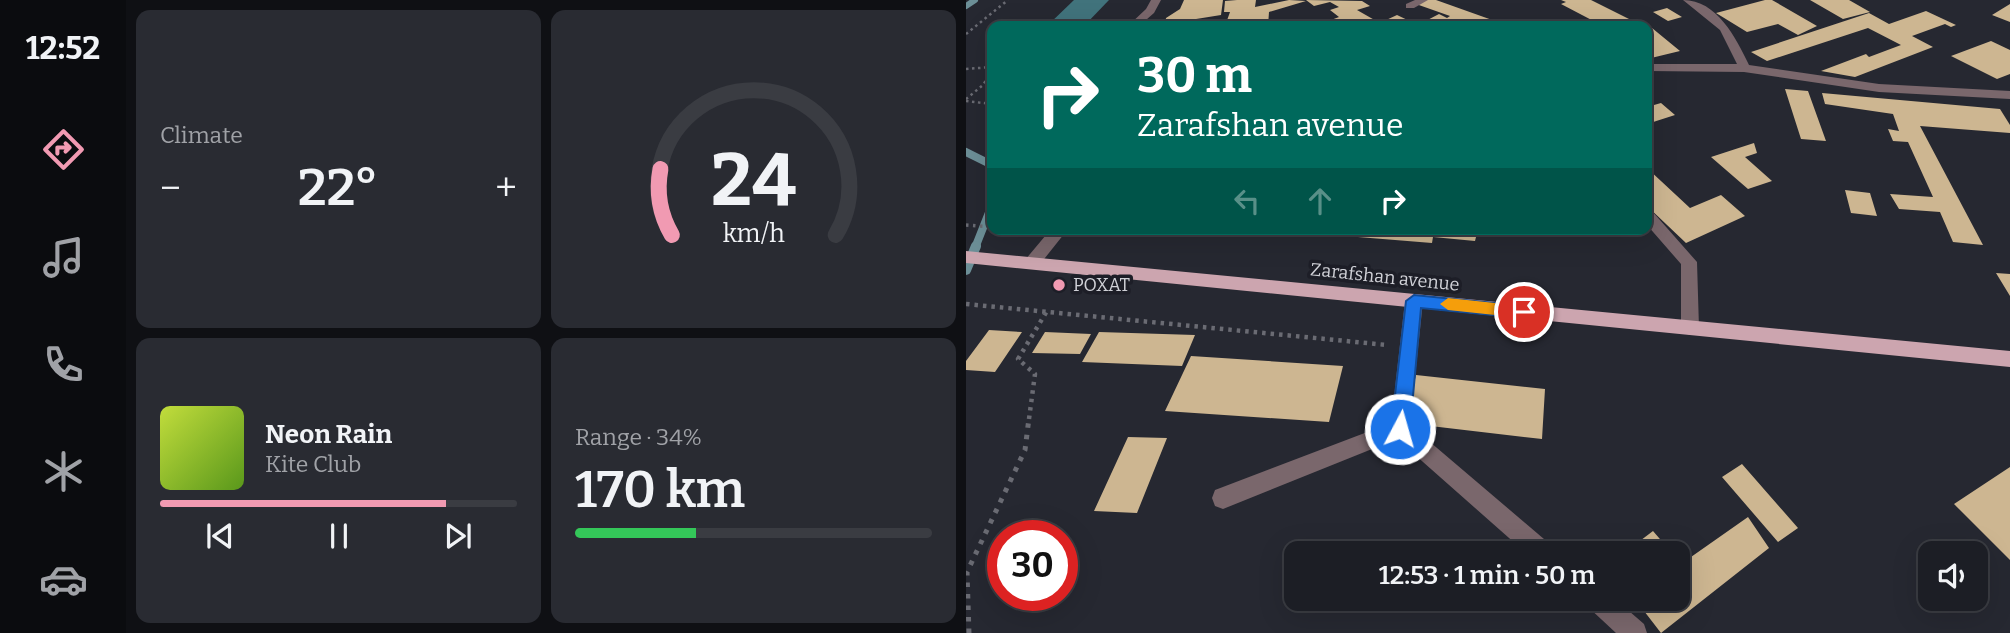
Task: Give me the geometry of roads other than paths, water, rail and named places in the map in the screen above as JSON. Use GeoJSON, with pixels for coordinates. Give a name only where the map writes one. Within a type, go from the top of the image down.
{"type":"FeatureCollection","features":[{"type":"Feature","properties":{"kind":"main road","name":"Zarafshan avenue"},"geometry":{"type":"LineString","coordinates":[[966,257],[2010,359]]}},
{"type":"Feature","properties":{"kind":"street"},"geometry":{"type":"LineString","coordinates":[[1139,21],[1150,11],[1156,0]]}},
{"type":"Feature","properties":{"kind":"street"},"geometry":{"type":"LineString","coordinates":[[1410,6],[1423,0]]}},
{"type":"Feature","properties":{"kind":"street"},"geometry":{"type":"LineString","coordinates":[[1688,0],[1713,15],[1726,28],[1744,68]]}},
{"type":"Feature","properties":{"kind":"street"},"geometry":{"type":"LineString","coordinates":[[1652,68],[1744,68],[1879,88],[2010,95]]}},
{"type":"Feature","properties":{"kind":"street"},"geometry":{"type":"LineString","coordinates":[[1652,220],[1689,261],[1690,328]]}},
{"type":"Feature","properties":{"kind":"street"},"geometry":{"type":"LineString","coordinates":[[1031,264],[1055,235]]}},
{"type":"Feature","properties":{"kind":"street"},"geometry":{"type":"LineString","coordinates":[[1400,429],[1414,301]]}},
{"type":"Feature","properties":{"kind":"street"},"geometry":{"type":"LineString","coordinates":[[1223,498],[1400,429]]}},
{"type":"Feature","properties":{"kind":"street"},"geometry":{"type":"LineString","coordinates":[[1400,429],[1529,541]]}},
{"type":"Feature","properties":{"kind":"street"},"geometry":{"type":"LineString","coordinates":[[1610,611],[1635,633]]}},
{"type":"Feature","properties":{"kind":"waterway"},"geometry":{"type":"LineString","coordinates":[[966,6],[975,0]]}},
{"type":"Feature","properties":{"kind":"waterway"},"geometry":{"type":"LineString","coordinates":[[1070,21],[1093,0]]}},
{"type":"Feature","properties":{"kind":"waterway"},"geometry":{"type":"LineString","coordinates":[[966,152],[987,162]]}},
{"type":"Feature","properties":{"kind":"waterway"},"geometry":{"type":"LineString","coordinates":[[975,248],[987,218]]}},
{"type":"Feature","properties":{"kind":"waterway"},"geometry":{"type":"LineString","coordinates":[[966,270],[976,246]]}},
{"type":"Feature","properties":{"kind":"place","name":"РОХАТ"},"geometry":{"type":"Point","coordinates":[1059,285]}}]}
